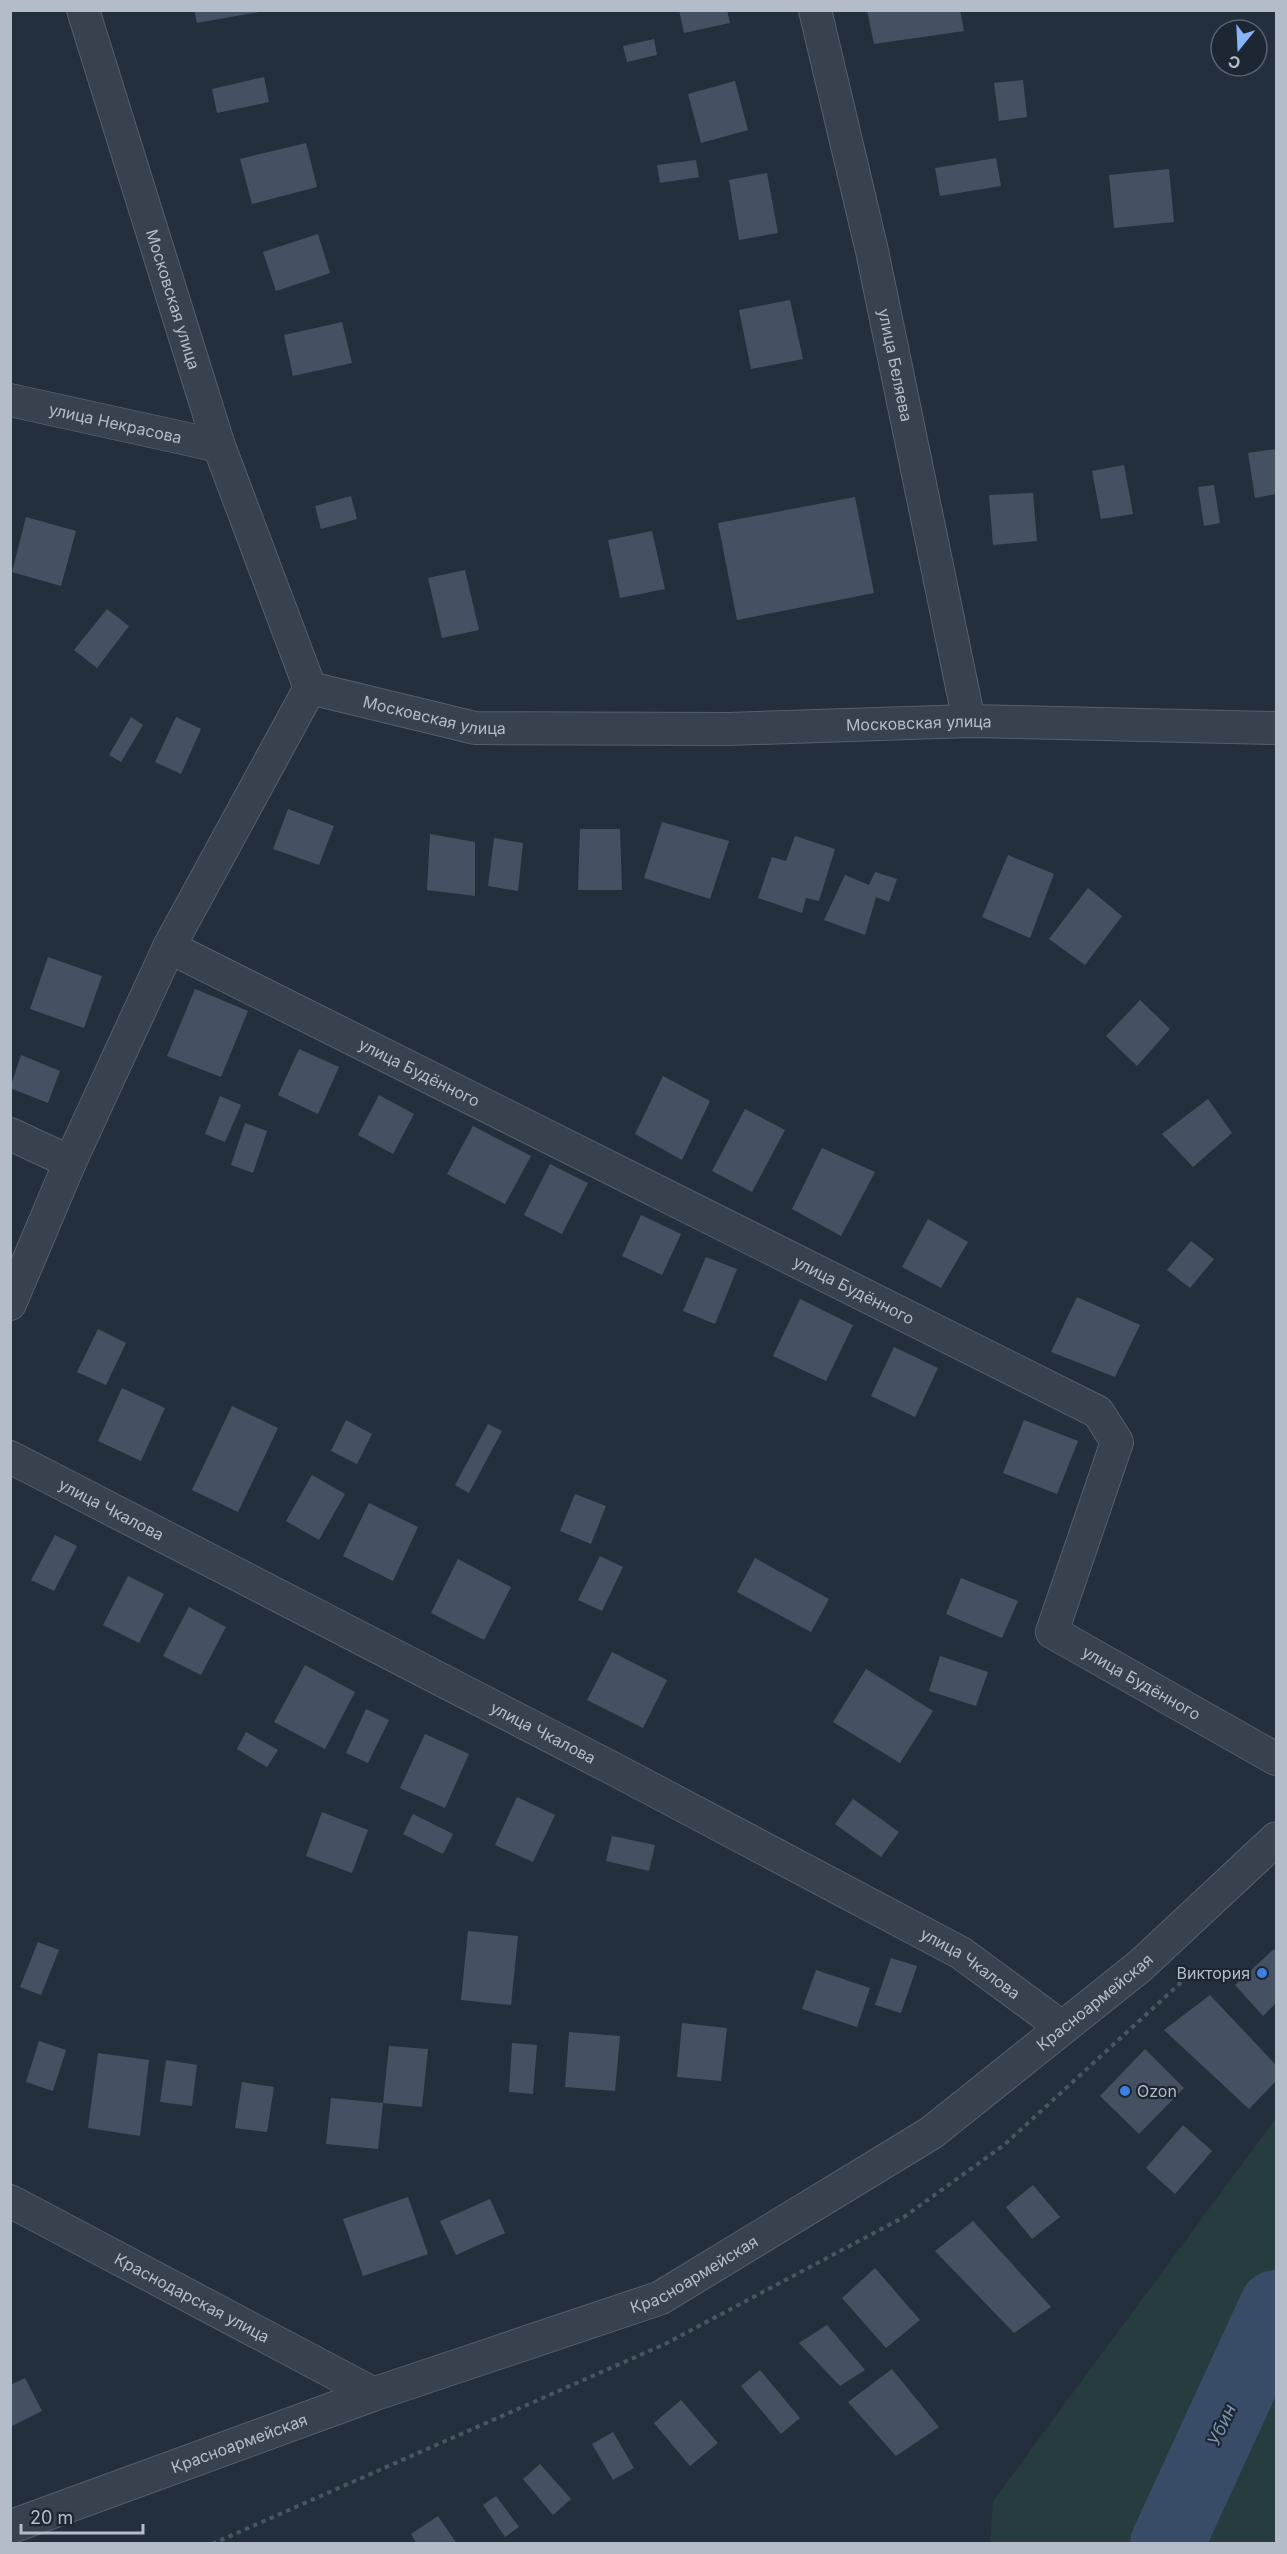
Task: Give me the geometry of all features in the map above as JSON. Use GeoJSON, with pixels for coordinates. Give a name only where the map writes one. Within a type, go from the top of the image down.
{"type":"FeatureCollection","features":[{"type":"Feature","properties":{"kind":"street","name":"Московская улица"},"geometry":{"type":"LineString","coordinates":[[83,10],[219,446],[310,688],[475,728],[728,729],[969,721],[1276,728]]}},
{"type":"Feature","properties":{"kind":"street","name":"улица Беляева"},"geometry":{"type":"LineString","coordinates":[[815,10],[872,252],[969,721]]}},
{"type":"Feature","properties":{"kind":"street","name":"улица Некрасова"},"geometry":{"type":"LineString","coordinates":[[10,400],[219,446]]}},
{"type":"Feature","properties":{"kind":"street"},"geometry":{"type":"LineString","coordinates":[[10,1304],[70,1162],[169,947],[310,688]]}},
{"type":"Feature","properties":{"kind":"street","name":"улица Будённого"},"geometry":{"type":"LineString","coordinates":[[169,947],[1098,1412],[1117,1442],[1052,1632],[1276,1759]]}},
{"type":"Feature","properties":{"kind":"street"},"geometry":{"type":"LineString","coordinates":[[10,1134],[70,1162]]}},
{"type":"Feature","properties":{"kind":"street","name":"улица Чкалова"},"geometry":{"type":"LineString","coordinates":[[10,1457],[623,1774],[961,1953],[1063,2028]]}},
{"type":"Feature","properties":{"kind":"street","name":"Красноармейская"},"geometry":{"type":"LineString","coordinates":[[10,2527],[374,2394],[660,2298],[931,2133],[1140,1966],[1276,1839]]}},
{"type":"Feature","properties":{"kind":"street","name":"Краснодарская улица"},"geometry":{"type":"LineString","coordinates":[[10,2201],[374,2394]]}},
{"type":"Feature","properties":{"kind":"green space"},"geometry":{"type":"Polygon","coordinates":[[[1276,2118],[1276,2543],[990,2543],[993,2501],[1276,2118]]]}},
{"type":"Feature","properties":{"kind":"building"},"geometry":{"type":"Polygon","coordinates":[[[194,10],[259,10],[259,12],[197,23],[194,10]]]}},
{"type":"Feature","properties":{"kind":"building"},"geometry":{"type":"Polygon","coordinates":[[[679,10],[727,10],[730,23],[684,33],[679,10]]]}},
{"type":"Feature","properties":{"kind":"building"},"geometry":{"type":"Polygon","coordinates":[[[867,10],[960,10],[964,31],[874,44],[867,10]]]}},
{"type":"Feature","properties":{"kind":"building"},"geometry":{"type":"Polygon","coordinates":[[[654,39],[657,55],[627,62],[623,46],[654,39]]]}},
{"type":"Feature","properties":{"kind":"building"},"geometry":{"type":"Polygon","coordinates":[[[264,77],[269,102],[217,113],[212,89],[264,77]]]}},
{"type":"Feature","properties":{"kind":"building"},"geometry":{"type":"Polygon","coordinates":[[[1023,80],[1027,117],[999,121],[994,83],[1023,80]]]}},
{"type":"Feature","properties":{"kind":"building"},"geometry":{"type":"Polygon","coordinates":[[[735,81],[748,130],[701,143],[688,94],[735,81]]]}},
{"type":"Feature","properties":{"kind":"building"},"geometry":{"type":"Polygon","coordinates":[[[306,143],[317,187],[252,204],[240,159],[306,143]]]}},
{"type":"Feature","properties":{"kind":"building"},"geometry":{"type":"Polygon","coordinates":[[[996,158],[1001,186],[940,196],[935,168],[996,158]]]}},
{"type":"Feature","properties":{"kind":"building"},"geometry":{"type":"Polygon","coordinates":[[[696,160],[699,177],[660,183],[657,165],[696,160]]]}},
{"type":"Feature","properties":{"kind":"building"},"geometry":{"type":"Polygon","coordinates":[[[1169,169],[1174,222],[1114,228],[1109,175],[1169,169]]]}},
{"type":"Feature","properties":{"kind":"building"},"geometry":{"type":"Polygon","coordinates":[[[767,173],[778,233],[739,240],[729,180],[767,173]]]}},
{"type":"Feature","properties":{"kind":"building"},"geometry":{"type":"Polygon","coordinates":[[[318,234],[330,273],[276,291],[263,252],[318,234]]]}},
{"type":"Feature","properties":{"kind":"building"},"geometry":{"type":"Polygon","coordinates":[[[790,300],[803,359],[751,369],[739,310],[790,300]]]}},
{"type":"Feature","properties":{"kind":"building"},"geometry":{"type":"Polygon","coordinates":[[[342,322],[352,363],[293,376],[284,335],[342,322]]]}},
{"type":"Feature","properties":{"kind":"building"},"geometry":{"type":"Polygon","coordinates":[[[1276,449],[1276,494],[1255,498],[1248,453],[1276,449]]]}},
{"type":"Feature","properties":{"kind":"building"},"geometry":{"type":"Polygon","coordinates":[[[1124,465],[1133,514],[1101,519],[1092,471],[1124,465]]]}},
{"type":"Feature","properties":{"kind":"building"},"geometry":{"type":"Polygon","coordinates":[[[1214,485],[1220,523],[1204,526],[1198,487],[1214,485]]]}},
{"type":"Feature","properties":{"kind":"building"},"geometry":{"type":"Polygon","coordinates":[[[1033,493],[1037,541],[993,545],[989,495],[1033,493]]]}},
{"type":"Feature","properties":{"kind":"building"},"geometry":{"type":"Polygon","coordinates":[[[351,496],[357,519],[321,529],[315,506],[351,496]]]}},
{"type":"Feature","properties":{"kind":"building"},"geometry":{"type":"Polygon","coordinates":[[[855,497],[874,593],[737,620],[718,523],[855,497]]]}},
{"type":"Feature","properties":{"kind":"building"},"geometry":{"type":"Polygon","coordinates":[[[26,517],[76,531],[61,586],[12,572],[26,517]]]}},
{"type":"Feature","properties":{"kind":"building"},"geometry":{"type":"Polygon","coordinates":[[[652,531],[665,589],[620,598],[608,540],[652,531]]]}},
{"type":"Feature","properties":{"kind":"building"},"geometry":{"type":"Polygon","coordinates":[[[465,570],[479,630],[442,638],[428,578],[465,570]]]}},
{"type":"Feature","properties":{"kind":"building"},"geometry":{"type":"Polygon","coordinates":[[[107,609],[129,626],[97,668],[74,650],[107,609]]]}},
{"type":"Feature","properties":{"kind":"building"},"geometry":{"type":"Polygon","coordinates":[[[131,717],[143,725],[121,762],[109,755],[131,717]]]}},
{"type":"Feature","properties":{"kind":"building"},"geometry":{"type":"Polygon","coordinates":[[[176,717],[201,729],[181,774],[155,762],[176,717]]]}},
{"type":"Feature","properties":{"kind":"building"},"geometry":{"type":"Polygon","coordinates":[[[288,809],[334,826],[319,865],[273,849],[288,809]]]}},
{"type":"Feature","properties":{"kind":"building"},"geometry":{"type":"Polygon","coordinates":[[[662,822],[729,841],[710,899],[644,878],[662,822]]]}},
{"type":"Feature","properties":{"kind":"building"},"geometry":{"type":"Polygon","coordinates":[[[580,829],[620,829],[622,890],[578,890],[580,829]]]}},
{"type":"Feature","properties":{"kind":"building"},"geometry":{"type":"Polygon","coordinates":[[[430,834],[475,842],[475,896],[427,890],[430,834]]]}},
{"type":"Feature","properties":{"kind":"building"},"geometry":{"type":"Polygon","coordinates":[[[795,836],[835,849],[819,901],[806,898],[802,913],[758,898],[772,857],[786,861],[795,836]]]}},
{"type":"Feature","properties":{"kind":"building"},"geometry":{"type":"Polygon","coordinates":[[[494,838],[523,843],[518,891],[488,886],[494,838]]]}},
{"type":"Feature","properties":{"kind":"building"},"geometry":{"type":"Polygon","coordinates":[[[1008,855],[1054,874],[1030,938],[982,917],[1008,855]]]}},
{"type":"Feature","properties":{"kind":"building"},"geometry":{"type":"Polygon","coordinates":[[[875,872],[897,879],[889,902],[876,897],[865,935],[824,920],[845,875],[869,885],[875,872]]]}},
{"type":"Feature","properties":{"kind":"building"},"geometry":{"type":"Polygon","coordinates":[[[1088,888],[1122,916],[1085,965],[1049,939],[1088,888]]]}},
{"type":"Feature","properties":{"kind":"building"},"geometry":{"type":"Polygon","coordinates":[[[48,957],[102,976],[84,1028],[30,1009],[48,957]]]}},
{"type":"Feature","properties":{"kind":"building"},"geometry":{"type":"Polygon","coordinates":[[[195,989],[248,1011],[221,1077],[167,1056],[195,989]]]}},
{"type":"Feature","properties":{"kind":"building"},"geometry":{"type":"Polygon","coordinates":[[[1140,1000],[1170,1029],[1137,1066],[1106,1036],[1140,1000]]]}},
{"type":"Feature","properties":{"kind":"building"},"geometry":{"type":"Polygon","coordinates":[[[299,1049],[339,1067],[318,1114],[278,1095],[299,1049]]]}},
{"type":"Feature","properties":{"kind":"building"},"geometry":{"type":"Polygon","coordinates":[[[21,1055],[60,1071],[48,1103],[10,1088],[21,1055]]]}},
{"type":"Feature","properties":{"kind":"building"},"geometry":{"type":"Polygon","coordinates":[[[663,1076],[710,1101],[682,1160],[635,1134],[663,1076]]]}},
{"type":"Feature","properties":{"kind":"building"},"geometry":{"type":"Polygon","coordinates":[[[379,1095],[414,1114],[393,1154],[358,1135],[379,1095]]]}},
{"type":"Feature","properties":{"kind":"building"},"geometry":{"type":"Polygon","coordinates":[[[220,1096],[241,1105],[225,1142],[205,1134],[220,1096]]]}},
{"type":"Feature","properties":{"kind":"building"},"geometry":{"type":"Polygon","coordinates":[[[1208,1099],[1232,1133],[1193,1167],[1162,1134],[1208,1099]]]}},
{"type":"Feature","properties":{"kind":"building"},"geometry":{"type":"Polygon","coordinates":[[[745,1109],[785,1130],[752,1192],[712,1171],[745,1109]]]}},
{"type":"Feature","properties":{"kind":"building"},"geometry":{"type":"Polygon","coordinates":[[[245,1123],[267,1131],[253,1173],[231,1165],[245,1123]]]}},
{"type":"Feature","properties":{"kind":"building"},"geometry":{"type":"Polygon","coordinates":[[[473,1126],[531,1156],[505,1204],[447,1174],[473,1126]]]}},
{"type":"Feature","properties":{"kind":"building"},"geometry":{"type":"Polygon","coordinates":[[[822,1148],[875,1172],[841,1236],[792,1209],[822,1148]]]}},
{"type":"Feature","properties":{"kind":"building"},"geometry":{"type":"Polygon","coordinates":[[[550,1164],[588,1183],[562,1234],[524,1215],[550,1164]]]}},
{"type":"Feature","properties":{"kind":"building"},"geometry":{"type":"Polygon","coordinates":[[[641,1215],[681,1234],[662,1275],[622,1256],[641,1215]]]}},
{"type":"Feature","properties":{"kind":"building"},"geometry":{"type":"Polygon","coordinates":[[[928,1219],[968,1242],[941,1288],[902,1267],[928,1219]]]}},
{"type":"Feature","properties":{"kind":"building"},"geometry":{"type":"Polygon","coordinates":[[[1191,1241],[1214,1259],[1190,1288],[1167,1270],[1191,1241]]]}},
{"type":"Feature","properties":{"kind":"building"},"geometry":{"type":"Polygon","coordinates":[[[706,1257],[737,1269],[715,1324],[683,1311],[706,1257]]]}},
{"type":"Feature","properties":{"kind":"building"},"geometry":{"type":"Polygon","coordinates":[[[1077,1297],[1140,1325],[1115,1377],[1051,1352],[1077,1297]]]}},
{"type":"Feature","properties":{"kind":"building"},"geometry":{"type":"Polygon","coordinates":[[[800,1299],[853,1325],[826,1381],[773,1356],[800,1299]]]}},
{"type":"Feature","properties":{"kind":"building"},"geometry":{"type":"Polygon","coordinates":[[[98,1329],[126,1343],[106,1385],[77,1372],[98,1329]]]}},
{"type":"Feature","properties":{"kind":"building"},"geometry":{"type":"Polygon","coordinates":[[[894,1347],[938,1368],[915,1417],[871,1396],[894,1347]]]}},
{"type":"Feature","properties":{"kind":"building"},"geometry":{"type":"Polygon","coordinates":[[[122,1388],[165,1408],[141,1461],[98,1441],[122,1388]]]}},
{"type":"Feature","properties":{"kind":"building"},"geometry":{"type":"Polygon","coordinates":[[[232,1406],[278,1428],[238,1512],[192,1490],[232,1406]]]}},
{"type":"Feature","properties":{"kind":"building"},"geometry":{"type":"Polygon","coordinates":[[[346,1420],[372,1434],[357,1464],[331,1451],[346,1420]]]}},
{"type":"Feature","properties":{"kind":"building"},"geometry":{"type":"Polygon","coordinates":[[[1024,1420],[1078,1441],[1057,1494],[1003,1473],[1024,1420]]]}},
{"type":"Feature","properties":{"kind":"building"},"geometry":{"type":"Polygon","coordinates":[[[488,1424],[502,1431],[469,1493],[455,1485],[488,1424]]]}},
{"type":"Feature","properties":{"kind":"building"},"geometry":{"type":"Polygon","coordinates":[[[312,1475],[345,1494],[319,1540],[286,1521],[312,1475]]]}},
{"type":"Feature","properties":{"kind":"building"},"geometry":{"type":"Polygon","coordinates":[[[575,1494],[606,1506],[591,1544],[560,1531],[575,1494]]]}},
{"type":"Feature","properties":{"kind":"building"},"geometry":{"type":"Polygon","coordinates":[[[369,1503],[418,1527],[393,1581],[343,1556],[369,1503]]]}},
{"type":"Feature","properties":{"kind":"building"},"geometry":{"type":"Polygon","coordinates":[[[55,1535],[77,1546],[54,1591],[31,1580],[55,1535]]]}},
{"type":"Feature","properties":{"kind":"building"},"geometry":{"type":"Polygon","coordinates":[[[600,1556],[623,1567],[602,1611],[578,1600],[600,1556]]]}},
{"type":"Feature","properties":{"kind":"building"},"geometry":{"type":"Polygon","coordinates":[[[755,1558],[829,1599],[811,1632],[737,1592],[755,1558]]]}},
{"type":"Feature","properties":{"kind":"building"},"geometry":{"type":"Polygon","coordinates":[[[458,1559],[511,1587],[484,1640],[431,1613],[458,1559]]]}},
{"type":"Feature","properties":{"kind":"building"},"geometry":{"type":"Polygon","coordinates":[[[128,1576],[164,1594],[139,1643],[103,1625],[128,1576]]]}},
{"type":"Feature","properties":{"kind":"building"},"geometry":{"type":"Polygon","coordinates":[[[961,1578],[1018,1601],[1002,1638],[946,1614],[961,1578]]]}},
{"type":"Feature","properties":{"kind":"building"},"geometry":{"type":"Polygon","coordinates":[[[189,1607],[226,1627],[201,1675],[163,1656],[189,1607]]]}},
{"type":"Feature","properties":{"kind":"building"},"geometry":{"type":"Polygon","coordinates":[[[612,1652],[667,1680],[643,1728],[587,1700],[612,1652]]]}},
{"type":"Feature","properties":{"kind":"building"},"geometry":{"type":"Polygon","coordinates":[[[940,1656],[988,1672],[976,1706],[929,1691],[940,1656]]]}},
{"type":"Feature","properties":{"kind":"building"},"geometry":{"type":"Polygon","coordinates":[[[305,1665],[355,1692],[325,1749],[274,1722],[305,1665]]]}},
{"type":"Feature","properties":{"kind":"building"},"geometry":{"type":"Polygon","coordinates":[[[866,1669],[933,1711],[900,1763],[833,1722],[866,1669]]]}},
{"type":"Feature","properties":{"kind":"building"},"geometry":{"type":"Polygon","coordinates":[[[366,1709],[389,1720],[368,1763],[346,1753],[366,1709]]]}},
{"type":"Feature","properties":{"kind":"building"},"geometry":{"type":"Polygon","coordinates":[[[246,1732],[278,1750],[267,1767],[237,1749],[246,1732]]]}},
{"type":"Feature","properties":{"kind":"building"},"geometry":{"type":"Polygon","coordinates":[[[425,1734],[469,1754],[445,1808],[400,1788],[425,1734]]]}},
{"type":"Feature","properties":{"kind":"building"},"geometry":{"type":"Polygon","coordinates":[[[517,1797],[555,1815],[533,1862],[495,1845],[517,1797]]]}},
{"type":"Feature","properties":{"kind":"building"},"geometry":{"type":"Polygon","coordinates":[[[853,1799],[899,1832],[881,1857],[835,1824],[853,1799]]]}},
{"type":"Feature","properties":{"kind":"building"},"geometry":{"type":"Polygon","coordinates":[[[322,1812],[368,1830],[352,1873],[306,1856],[322,1812]]]}},
{"type":"Feature","properties":{"kind":"building"},"geometry":{"type":"Polygon","coordinates":[[[413,1814],[453,1834],[443,1854],[403,1834],[413,1814]]]}},
{"type":"Feature","properties":{"kind":"building"},"geometry":{"type":"Polygon","coordinates":[[[612,1836],[655,1845],[649,1871],[606,1861],[612,1836]]]}},
{"type":"Feature","properties":{"kind":"building"},"geometry":{"type":"Polygon","coordinates":[[[468,1931],[518,1936],[511,2005],[461,2000],[468,1931]]]}},
{"type":"Feature","properties":{"kind":"building"},"geometry":{"type":"Polygon","coordinates":[[[38,1942],[59,1950],[41,1995],[20,1987],[38,1942]]]}},
{"type":"Feature","properties":{"kind":"building","name":"Виктория"},"geometry":{"type":"Polygon","coordinates":[[[1274,1949],[1276,1952],[1276,2003],[1263,2016],[1235,1985],[1274,1949]]]}},
{"type":"Feature","properties":{"kind":"building"},"geometry":{"type":"Polygon","coordinates":[[[891,1958],[917,1966],[901,2013],[875,2005],[891,1958]]]}},
{"type":"Feature","properties":{"kind":"building"},"geometry":{"type":"Polygon","coordinates":[[[816,1970],[870,1988],[857,2027],[802,2009],[816,1970]]]}},
{"type":"Feature","properties":{"kind":"building"},"geometry":{"type":"Polygon","coordinates":[[[1210,1995],[1276,2065],[1276,2081],[1249,2109],[1164,2030],[1210,1995]]]}},
{"type":"Feature","properties":{"kind":"building"},"geometry":{"type":"Polygon","coordinates":[[[682,2023],[727,2028],[721,2081],[677,2077],[682,2023]]]}},
{"type":"Feature","properties":{"kind":"building"},"geometry":{"type":"Polygon","coordinates":[[[569,2032],[620,2036],[615,2091],[565,2087],[569,2032]]]}},
{"type":"Feature","properties":{"kind":"building"},"geometry":{"type":"Polygon","coordinates":[[[39,2041],[66,2050],[53,2091],[26,2082],[39,2041]]]}},
{"type":"Feature","properties":{"kind":"building"},"geometry":{"type":"Polygon","coordinates":[[[512,2043],[537,2045],[533,2094],[509,2092],[512,2043]]]}},
{"type":"Feature","properties":{"kind":"building"},"geometry":{"type":"Polygon","coordinates":[[[389,2046],[428,2049],[422,2107],[383,2103],[389,2046]]]}},
{"type":"Feature","properties":{"kind":"building"},"geometry":{"type":"Polygon","coordinates":[[[1145,2049],[1184,2088],[1139,2134],[1100,2096],[1145,2049]]]}},
{"type":"Feature","properties":{"kind":"building"},"geometry":{"type":"Polygon","coordinates":[[[98,2053],[149,2060],[140,2136],[88,2128],[98,2053]]]}},
{"type":"Feature","properties":{"kind":"building"},"geometry":{"type":"Polygon","coordinates":[[[166,2060],[197,2065],[192,2106],[160,2102],[166,2060]]]}},
{"type":"Feature","properties":{"kind":"building"},"geometry":{"type":"Polygon","coordinates":[[[242,2082],[274,2087],[267,2132],[235,2128],[242,2082]]]}},
{"type":"Feature","properties":{"kind":"building"},"geometry":{"type":"Polygon","coordinates":[[[331,2098],[383,2103],[378,2149],[326,2144],[331,2098]]]}},
{"type":"Feature","properties":{"kind":"building"},"geometry":{"type":"Polygon","coordinates":[[[1183,2125],[1212,2151],[1175,2194],[1146,2168],[1183,2125]]]}},
{"type":"Feature","properties":{"kind":"building"},"geometry":{"type":"Polygon","coordinates":[[[1033,2185],[1060,2217],[1032,2239],[1006,2207],[1033,2185]]]}},
{"type":"Feature","properties":{"kind":"building"},"geometry":{"type":"Polygon","coordinates":[[[408,2197],[428,2254],[363,2276],[343,2219],[408,2197]]]}},
{"type":"Feature","properties":{"kind":"building"},"geometry":{"type":"Polygon","coordinates":[[[490,2199],[505,2233],[456,2255],[440,2221],[490,2199]]]}},
{"type":"Feature","properties":{"kind":"building"},"geometry":{"type":"Polygon","coordinates":[[[973,2221],[1051,2307],[1014,2333],[935,2251],[973,2221]]]}},
{"type":"Feature","properties":{"kind":"building"},"geometry":{"type":"Polygon","coordinates":[[[875,2268],[920,2320],[886,2348],[842,2298],[875,2268]]]}},
{"type":"Feature","properties":{"kind":"building"},"geometry":{"type":"Polygon","coordinates":[[[827,2325],[865,2370],[840,2386],[799,2343],[827,2325]]]}},
{"type":"Feature","properties":{"kind":"building"},"geometry":{"type":"Polygon","coordinates":[[[892,2369],[939,2427],[896,2456],[848,2402],[892,2369]]]}},
{"type":"Feature","properties":{"kind":"building"},"geometry":{"type":"Polygon","coordinates":[[[760,2370],[800,2418],[781,2434],[741,2386],[760,2370]]]}},
{"type":"Feature","properties":{"kind":"building"},"geometry":{"type":"Polygon","coordinates":[[[25,2378],[42,2411],[10,2427],[10,2385],[25,2378]]]}},
{"type":"Feature","properties":{"kind":"building"},"geometry":{"type":"Polygon","coordinates":[[[681,2400],[718,2443],[690,2466],[654,2423],[681,2400]]]}},
{"type":"Feature","properties":{"kind":"building"},"geometry":{"type":"Polygon","coordinates":[[[613,2432],[634,2468],[613,2480],[592,2444],[613,2432]]]}},
{"type":"Feature","properties":{"kind":"building"},"geometry":{"type":"Polygon","coordinates":[[[540,2464],[571,2499],[553,2515],[523,2479],[540,2464]]]}},
{"type":"Feature","properties":{"kind":"building"},"geometry":{"type":"Polygon","coordinates":[[[496,2496],[519,2527],[505,2537],[483,2505],[496,2496]]]}},
{"type":"Feature","properties":{"kind":"building"},"geometry":{"type":"Polygon","coordinates":[[[438,2516],[457,2544],[417,2544],[411,2534],[438,2516]]]}},
{"type":"Feature","properties":{"kind":"waterway","name":"Убин"},"geometry":{"type":"LineString","coordinates":[[1167,2544],[1276,2307]]}},
{"type":"Feature","properties":{"kind":"place","name":"Виктория"},"geometry":{"type":"Point","coordinates":[1262,1973]}},
{"type":"Feature","properties":{"kind":"place","name":"Ozon"},"geometry":{"type":"Point","coordinates":[1125,2091]}}]}
